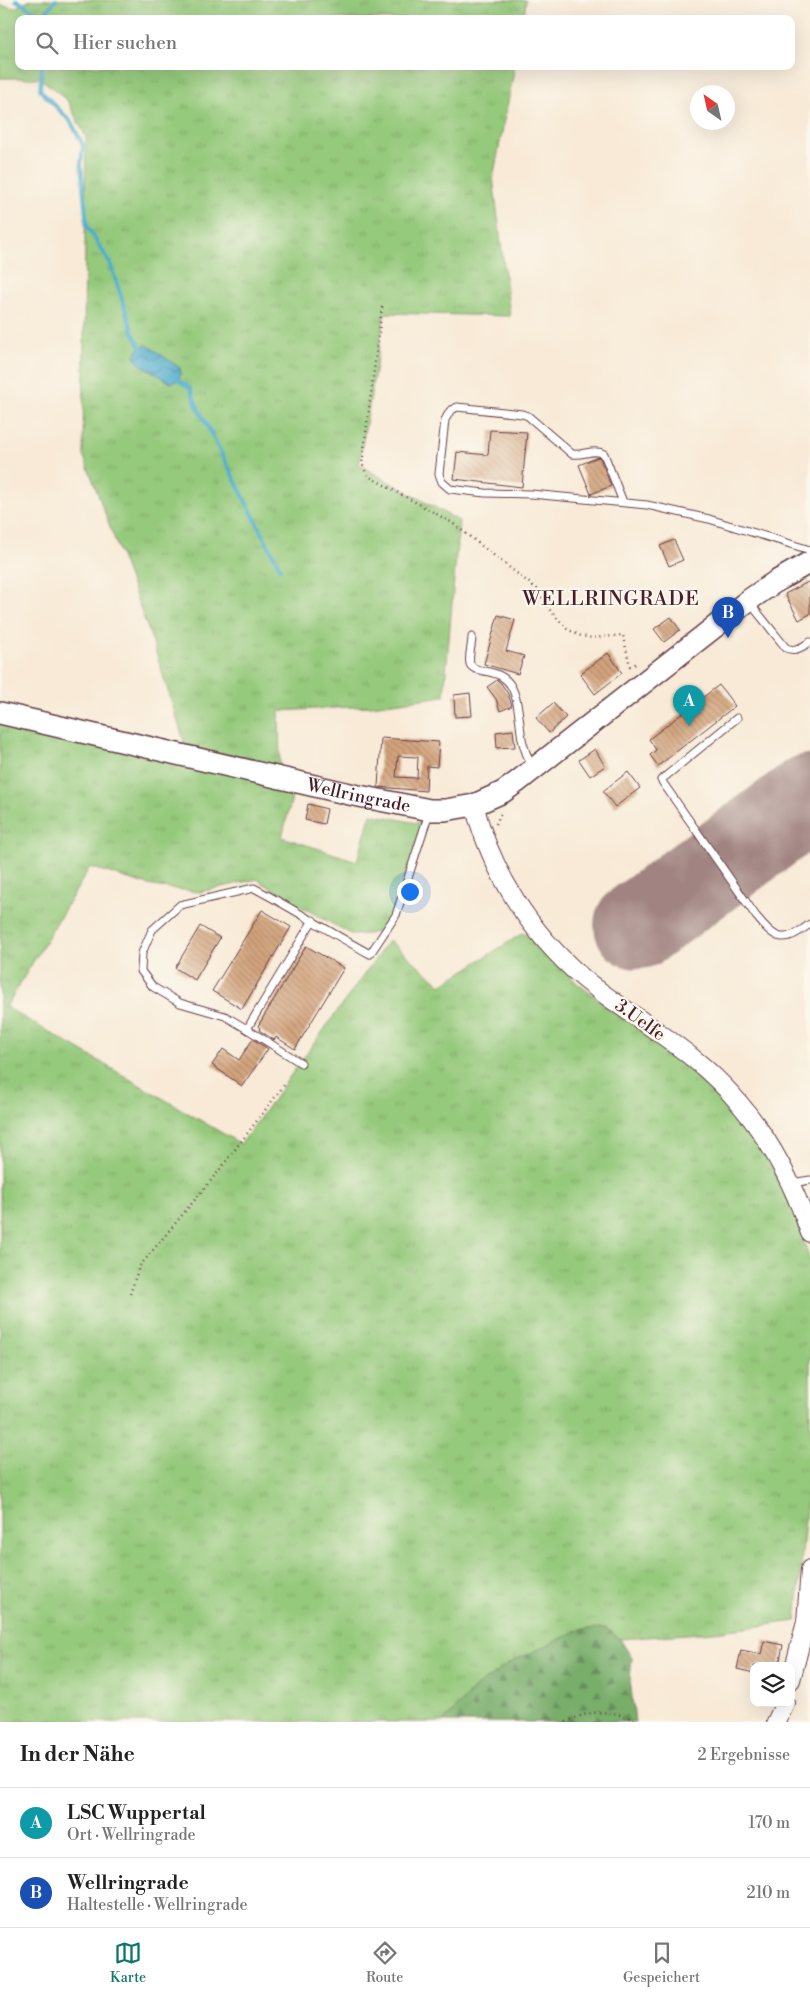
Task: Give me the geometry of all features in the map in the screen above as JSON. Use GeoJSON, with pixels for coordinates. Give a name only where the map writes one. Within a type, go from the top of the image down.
{"type":"FeatureCollection","features":[{"type":"Feature","properties":{"kind":"main road","name":"Wellringrade"},"geometry":{"type":"LineString","coordinates":[[0,713],[32,722],[288,780],[430,810],[445,810],[474,804],[503,792],[667,662],[749,600],[810,562]]}},
{"type":"Feature","properties":{"kind":"street","name":"3.Uelfe"},"geometry":{"type":"LineString","coordinates":[[474,804],[491,856],[505,884],[522,911],[548,945],[583,978],[694,1059],[726,1090],[756,1124],[771,1146],[792,1183],[810,1233]]}},
{"type":"Feature","properties":{"kind":"street"},"geometry":{"type":"LineString","coordinates":[[795,1665],[806,1622],[810,1569]]}},
{"type":"Feature","properties":{"kind":"street"},"geometry":{"type":"LineString","coordinates":[[776,1722],[783,1707]]}},
{"type":"Feature","properties":{"kind":"lane"},"geometry":{"type":"LineString","coordinates":[[623,502],[604,454],[595,451],[579,455],[572,454],[528,416],[457,407],[450,411],[445,420],[439,474],[442,482],[450,489],[623,502],[709,519],[810,550]]}},
{"type":"Feature","properties":{"kind":"lane"},"geometry":{"type":"LineString","coordinates":[[749,600],[786,648],[791,650],[797,649],[810,642]]}},
{"type":"Feature","properties":{"kind":"lane"},"geometry":{"type":"LineString","coordinates":[[472,637],[470,663],[472,667],[476,670],[493,671],[505,677],[512,688],[523,740],[533,770]]}},
{"type":"Feature","properties":{"kind":"lane"},"geometry":{"type":"LineString","coordinates":[[737,718],[661,780],[756,916],[768,930],[781,938],[794,936],[810,924]]}},
{"type":"Feature","properties":{"kind":"lane"},"geometry":{"type":"LineString","coordinates":[[301,1064],[247,1028],[225,1016],[180,1003],[153,987],[142,971],[142,953],[152,930],[180,905],[254,888],[314,920],[335,935],[370,954],[396,914],[406,878],[430,810]]}},
{"type":"Feature","properties":{"kind":"lane"},"geometry":{"type":"LineString","coordinates":[[247,1028],[314,920]]}},
{"type":"Feature","properties":{"kind":"lane"},"geometry":{"type":"LineString","coordinates":[[792,1183],[810,1180]]}},
{"type":"Feature","properties":{"kind":"path"},"geometry":{"type":"LineString","coordinates":[[382,307],[362,464],[368,476],[451,522],[537,589],[550,610],[567,629],[581,636],[593,638],[623,635],[630,666],[657,659],[667,662]]}},
{"type":"Feature","properties":{"kind":"path"},"geometry":{"type":"LineString","coordinates":[[130,1294],[139,1266],[285,1084]]}},
{"type":"Feature","properties":{"kind":"path"},"geometry":{"type":"LineString","coordinates":[[566,1722],[582,1714],[604,1711],[641,1722]]}},
{"type":"Feature","properties":{"kind":"green space"},"geometry":{"type":"Polygon","coordinates":[[[31,0],[526,0],[524,15],[15,15],[15,70],[514,70],[493,178],[510,316],[385,313],[359,465],[459,521],[444,696],[371,706],[279,711],[280,772],[187,751],[151,637],[83,454],[86,137],[67,100],[40,78],[0,78],[0,5],[14,8],[31,0]]]}},
{"type":"Feature","properties":{"kind":"green space"},"geometry":{"type":"Polygon","coordinates":[[[0,716],[295,786],[282,837],[357,861],[371,814],[422,824],[393,914],[384,930],[369,934],[353,935],[296,904],[257,879],[200,892],[152,886],[90,867],[6,1007],[241,1144],[389,940],[441,985],[523,933],[544,950],[578,984],[687,1065],[724,1099],[756,1138],[794,1206],[810,1262],[810,1462],[796,1621],[714,1632],[620,1639],[606,1628],[475,1688],[443,1722],[0,1722],[0,716]]]}},
{"type":"Feature","properties":{"kind":"green space"},"geometry":{"type":"Polygon","coordinates":[[[606,1628],[620,1639],[632,1658],[630,1680],[635,1722],[443,1722],[475,1688],[509,1663],[581,1629],[606,1628]]]}},
{"type":"Feature","properties":{"kind":"water"},"geometry":{"type":"Polygon","coordinates":[[[147,345],[180,368],[181,374],[178,380],[171,383],[135,359],[135,354],[141,347],[147,345]]]}},
{"type":"Feature","properties":{"kind":"building"},"geometry":{"type":"Polygon","coordinates":[[[490,430],[527,432],[522,487],[454,479],[457,452],[488,455],[490,430]]]}},
{"type":"Feature","properties":{"kind":"building"},"geometry":{"type":"Polygon","coordinates":[[[598,457],[611,486],[591,494],[579,465],[598,457]]]}},
{"type":"Feature","properties":{"kind":"building"},"geometry":{"type":"Polygon","coordinates":[[[674,540],[683,560],[669,566],[660,546],[674,540]]]}},
{"type":"Feature","properties":{"kind":"building"},"geometry":{"type":"Polygon","coordinates":[[[810,581],[810,614],[799,620],[785,594],[810,581]]]}},
{"type":"Feature","properties":{"kind":"building"},"geometry":{"type":"Polygon","coordinates":[[[498,615],[515,620],[506,651],[524,656],[518,674],[484,664],[498,615]]]}},
{"type":"Feature","properties":{"kind":"building"},"geometry":{"type":"Polygon","coordinates":[[[671,617],[680,630],[664,642],[654,629],[671,617]]]}},
{"type":"Feature","properties":{"kind":"building"},"geometry":{"type":"Polygon","coordinates":[[[608,653],[622,673],[595,694],[580,674],[608,653]]]}},
{"type":"Feature","properties":{"kind":"building"},"geometry":{"type":"Polygon","coordinates":[[[497,680],[508,694],[512,706],[500,711],[496,699],[487,687],[497,680]]]}},
{"type":"Feature","properties":{"kind":"building"},"geometry":{"type":"Polygon","coordinates":[[[719,685],[735,706],[658,766],[650,755],[656,750],[649,739],[719,685]]]}},
{"type":"Feature","properties":{"kind":"building"},"geometry":{"type":"Polygon","coordinates":[[[470,693],[472,716],[455,717],[454,695],[470,693]]]}},
{"type":"Feature","properties":{"kind":"building"},"geometry":{"type":"Polygon","coordinates":[[[553,703],[566,717],[549,733],[536,718],[553,703]]]}},
{"type":"Feature","properties":{"kind":"building"},"geometry":{"type":"Polygon","coordinates":[[[513,730],[515,747],[497,748],[496,732],[513,730]]]}},
{"type":"Feature","properties":{"kind":"building"},"geometry":{"type":"Polygon","coordinates":[[[381,738],[439,742],[437,767],[427,766],[426,791],[378,787],[381,738]],[[398,756],[396,777],[417,778],[418,757],[398,756]]]}},
{"type":"Feature","properties":{"kind":"building"},"geometry":{"type":"Polygon","coordinates":[[[595,749],[605,766],[590,776],[579,760],[595,749]]]}},
{"type":"Feature","properties":{"kind":"building"},"geometry":{"type":"Polygon","coordinates":[[[628,772],[640,788],[615,807],[603,791],[628,772]]]}},
{"type":"Feature","properties":{"kind":"building"},"geometry":{"type":"Polygon","coordinates":[[[308,804],[327,809],[324,824],[305,820],[308,804]]]}},
{"type":"Feature","properties":{"kind":"building"},"geometry":{"type":"Polygon","coordinates":[[[262,910],[291,927],[242,1009],[212,991],[262,910]]]}},
{"type":"Feature","properties":{"kind":"building"},"geometry":{"type":"Polygon","coordinates":[[[200,926],[220,938],[195,980],[175,968],[200,926]]]}},
{"type":"Feature","properties":{"kind":"building"},"geometry":{"type":"Polygon","coordinates":[[[306,946],[344,968],[295,1049],[276,1037],[274,1040],[259,1030],[258,1026],[306,946]]]}},
{"type":"Feature","properties":{"kind":"building"},"geometry":{"type":"Polygon","coordinates":[[[253,1039],[268,1049],[242,1086],[212,1065],[223,1049],[239,1060],[253,1039]]]}},
{"type":"Feature","properties":{"kind":"building"},"geometry":{"type":"Polygon","coordinates":[[[764,1641],[783,1645],[780,1662],[750,1662],[750,1672],[737,1669],[741,1650],[761,1654],[764,1641]]]}},
{"type":"Feature","properties":{"kind":"waterway"},"geometry":{"type":"LineString","coordinates":[[16,0],[40,15]]}},
{"type":"Feature","properties":{"kind":"waterway"},"geometry":{"type":"LineString","coordinates":[[43,15],[56,0]]}},
{"type":"Feature","properties":{"kind":"waterway"},"geometry":{"type":"LineString","coordinates":[[42,70],[40,90],[71,122],[83,145],[81,164],[87,226],[110,263],[133,333],[141,347]]}},
{"type":"Feature","properties":{"kind":"waterway"},"geometry":{"type":"LineString","coordinates":[[178,380],[190,388],[197,406],[280,568]]}},
{"type":"Feature","properties":{"kind":"runway"},"geometry":{"type":"LineString","coordinates":[[638,925],[810,798]]}},
{"type":"Feature","properties":{"kind":"place","name":"Wellringrade"},"geometry":{"type":"Point","coordinates":[728,638]}},
{"type":"Feature","properties":{"kind":"place","name":"LSC Wuppertal"},"geometry":{"type":"Point","coordinates":[689,726]}},
{"type":"Feature","properties":{"kind":"district","name":"WELLRINGRADE"},"geometry":{"type":"Point","coordinates":[611,599]}}]}
